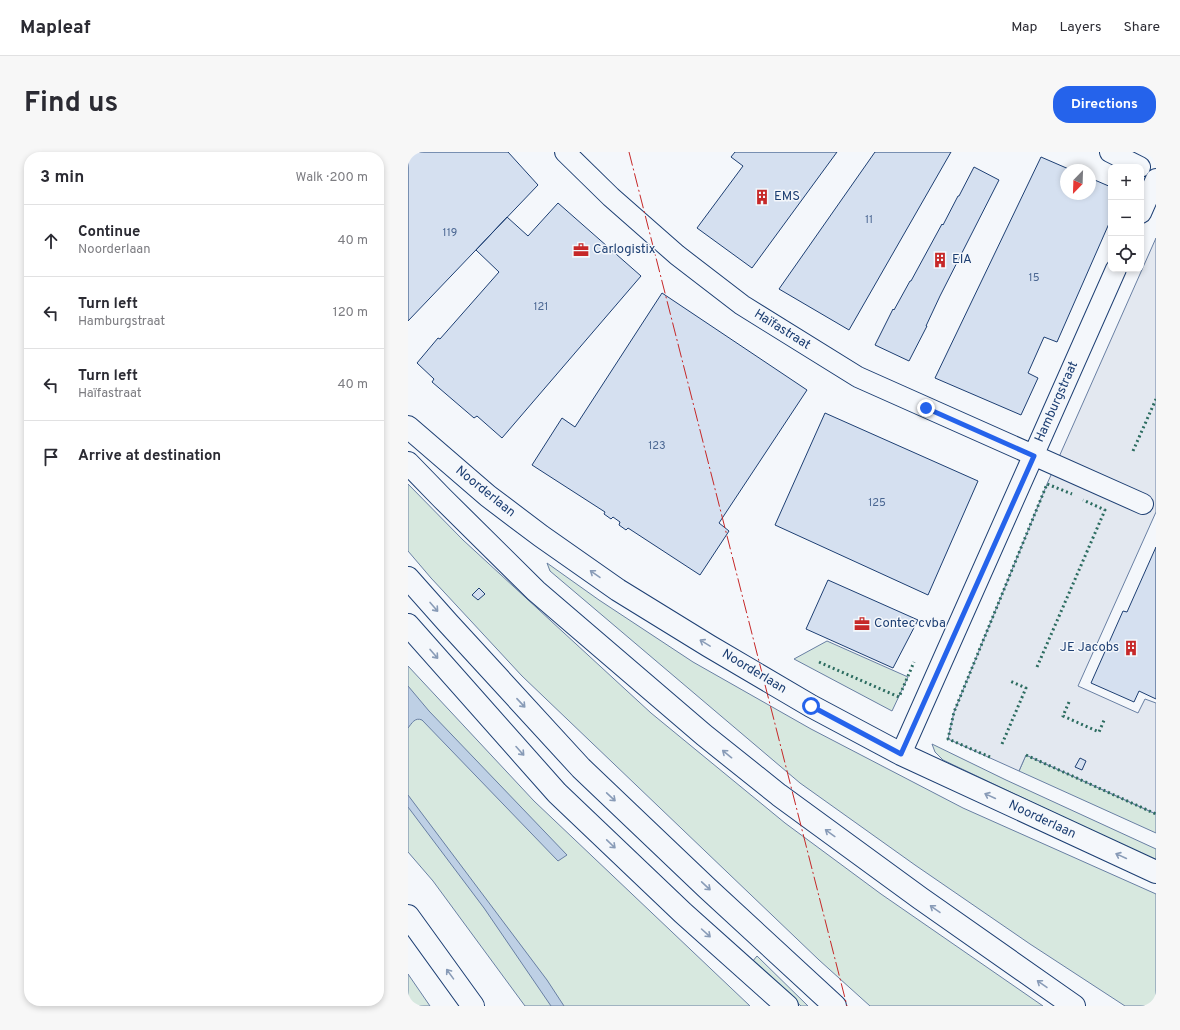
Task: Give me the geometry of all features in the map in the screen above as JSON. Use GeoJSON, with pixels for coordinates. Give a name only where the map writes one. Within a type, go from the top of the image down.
{"type":"FeatureCollection","features":[{"type":"Feature","properties":{"kind":"main road","name":"Noorderlaan"},"geometry":{"type":"LineString","coordinates":[[408,427],[488,496],[541,536],[618,590],[811,706],[901,754],[1156,872]]}},
{"type":"Feature","properties":{"kind":"main road"},"geometry":{"type":"LineString","coordinates":[[408,463],[536,591],[704,735],[778,795],[920,898],[1074,1006]]}},
{"type":"Feature","properties":{"kind":"main road"},"geometry":{"type":"LineString","coordinates":[[408,578],[581,768],[835,1006]]}},
{"type":"Feature","properties":{"kind":"main road"},"geometry":{"type":"LineString","coordinates":[[408,625],[557,793],[683,913],[787,1006]]}},
{"type":"Feature","properties":{"kind":"main road"},"geometry":{"type":"LineString","coordinates":[[408,916],[473,1006]]}},
{"type":"Feature","properties":{"kind":"street","name":"Haïfastraat"},"geometry":{"type":"LineString","coordinates":[[565,152],[611,197],[677,255],[742,304],[858,377],[1143,504]]}},
{"type":"Feature","properties":{"kind":"street"},"geometry":{"type":"LineString","coordinates":[[1110,152],[1135,164]]}},
{"type":"Feature","properties":{"kind":"street"},"geometry":{"type":"LineString","coordinates":[[1144,169],[1156,175]]}},
{"type":"Feature","properties":{"kind":"street"},"geometry":{"type":"LineString","coordinates":[[1144,206],[1156,179]]}},
{"type":"Feature","properties":{"kind":"street","name":"Hamburgstraat"},"geometry":{"type":"LineString","coordinates":[[901,754],[1115,272]]}},
{"type":"Feature","properties":{"kind":"shaded area"},"geometry":{"type":"Polygon","coordinates":[[[1156,238],[1156,512],[1078,686],[1138,713],[1145,699],[1156,703],[1156,814],[1026,755],[1019,771],[948,739],[954,712],[1047,484],[1141,272],[1144,272],[1144,265],[1156,238]]]}},
{"type":"Feature","properties":{"kind":"shaded area"},"geometry":{"type":"Polygon","coordinates":[[[408,484],[463,540],[651,713],[785,823],[881,894],[1043,1006],[870,1006],[819,960],[522,676],[431,578],[408,551],[408,484]]]}},
{"type":"Feature","properties":{"kind":"shaded area"},"geometry":{"type":"Polygon","coordinates":[[[547,563],[599,600],[693,662],[811,729],[963,808],[1156,894],[1156,1006],[1125,1006],[1030,944],[915,865],[800,783],[550,571],[547,563]]]}},
{"type":"Feature","properties":{"kind":"shaded area"},"geometry":{"type":"Polygon","coordinates":[[[827,641],[908,677],[892,711],[794,659],[827,641]]]}},
{"type":"Feature","properties":{"kind":"shaded area"},"geometry":{"type":"Polygon","coordinates":[[[408,666],[534,801],[750,1006],[525,1006],[433,881],[408,852],[408,666]]]}},
{"type":"Feature","properties":{"kind":"shaded area"},"geometry":{"type":"Polygon","coordinates":[[[932,744],[1156,849],[1156,861],[943,760],[935,752],[932,744]]]}},
{"type":"Feature","properties":{"kind":"shaded area"},"geometry":{"type":"Polygon","coordinates":[[[1026,755],[1156,814],[1156,833],[1019,771],[1026,755]]]}},
{"type":"Feature","properties":{"kind":"shaded area"},"geometry":{"type":"Polygon","coordinates":[[[757,956],[808,1006],[801,1006],[752,962],[757,956]]]}},
{"type":"Feature","properties":{"kind":"shaded area"},"geometry":{"type":"Polygon","coordinates":[[[408,974],[430,1006],[408,1006],[408,974]]]}},
{"type":"Feature","properties":{"kind":"water"},"geometry":{"type":"Polygon","coordinates":[[[408,686],[429,711],[567,855],[558,861],[422,720],[417,719],[412,722],[408,728],[408,686]]]}},
{"type":"Feature","properties":{"kind":"water"},"geometry":{"type":"Polygon","coordinates":[[[408,795],[547,980],[564,1006],[551,1006],[484,908],[408,807],[408,795]]]}},
{"type":"Feature","properties":{"kind":"building"},"geometry":{"type":"Polygon","coordinates":[[[408,152],[508,152],[538,185],[408,321],[408,152]]]}},
{"type":"Feature","properties":{"kind":"building","name":"EMS"},"geometry":{"type":"Polygon","coordinates":[[[735,152],[837,152],[752,268],[697,228],[743,166],[731,157],[735,152]]]}},
{"type":"Feature","properties":{"kind":"building"},"geometry":{"type":"Polygon","coordinates":[[[875,152],[951,152],[849,330],[779,289],[875,152]]]}},
{"type":"Feature","properties":{"kind":"building"},"geometry":{"type":"Polygon","coordinates":[[[1041,157],[1060,165],[1060,200],[1096,200],[1096,181],[1108,186],[1108,226],[1057,342],[1044,337],[1028,373],[1038,378],[1021,415],[935,378],[1041,157]]]}},
{"type":"Feature","properties":{"kind":"building","name":"EIA"},"geometry":{"type":"Polygon","coordinates":[[[974,167],[999,180],[909,361],[875,345],[893,309],[894,310],[911,281],[942,224],[943,225],[974,167]]]}},
{"type":"Feature","properties":{"kind":"building"},"geometry":{"type":"Polygon","coordinates":[[[558,203],[641,276],[502,438],[477,416],[474,418],[432,382],[434,379],[417,363],[499,272],[476,250],[507,217],[528,236],[558,203]]]}},
{"type":"Feature","properties":{"kind":"building"},"geometry":{"type":"Polygon","coordinates":[[[662,293],[807,390],[719,523],[729,531],[700,575],[628,528],[626,530],[619,525],[620,522],[613,517],[611,519],[604,514],[605,512],[532,465],[562,418],[575,427],[662,293]]]}},
{"type":"Feature","properties":{"kind":"building"},"geometry":{"type":"Polygon","coordinates":[[[825,413],[978,481],[928,595],[775,525],[825,413]]]}},
{"type":"Feature","properties":{"kind":"building","name":"JE Jacobs"},"geometry":{"type":"Polygon","coordinates":[[[1156,547],[1156,699],[1139,691],[1134,702],[1091,683],[1123,611],[1127,612],[1156,547]]]}},
{"type":"Feature","properties":{"kind":"building","name":"Contec cvba"},"geometry":{"type":"Polygon","coordinates":[[[828,580],[918,620],[893,668],[806,629],[828,580]]]}},
{"type":"Feature","properties":{"kind":"building"},"geometry":{"type":"Polygon","coordinates":[[[479,588],[485,594],[478,600],[472,595],[479,588]]]}},
{"type":"Feature","properties":{"kind":"building"},"geometry":{"type":"Polygon","coordinates":[[[1080,758],[1086,761],[1082,770],[1075,767],[1080,758]]]}},
{"type":"Feature","properties":{"kind":"hedge"},"geometry":{"type":"LineString","coordinates":[[1133,451],[1156,399]]}},
{"type":"Feature","properties":{"kind":"hedge"},"geometry":{"type":"LineString","coordinates":[[990,757],[948,739],[954,712],[1047,484],[1072,494]]}},
{"type":"Feature","properties":{"kind":"hedge"},"geometry":{"type":"LineString","coordinates":[[1037,667],[1105,510],[1083,500]]}},
{"type":"Feature","properties":{"kind":"hedge"},"geometry":{"type":"LineString","coordinates":[[819,662],[899,697],[914,662]]}},
{"type":"Feature","properties":{"kind":"hedge"},"geometry":{"type":"LineString","coordinates":[[1002,744],[1026,688],[1010,681]]}},
{"type":"Feature","properties":{"kind":"hedge"},"geometry":{"type":"LineString","coordinates":[[1069,702],[1063,716],[1099,732],[1105,718]]}},
{"type":"Feature","properties":{"kind":"hedge"},"geometry":{"type":"LineString","coordinates":[[1026,755],[1156,814]]}},
{"type":"Feature","properties":{"kind":"power"},"geometry":{"type":"LineString","coordinates":[[629,152],[847,1006]]}},
{"type":"Feature","properties":{"kind":"place","name":"EMS"},"geometry":{"type":"Point","coordinates":[762,197]}},
{"type":"Feature","properties":{"kind":"place","name":"Carlogistix"},"geometry":{"type":"Point","coordinates":[581,250]}},
{"type":"Feature","properties":{"kind":"place","name":"EIA"},"geometry":{"type":"Point","coordinates":[940,260]}},
{"type":"Feature","properties":{"kind":"place","name":"Contec cvba"},"geometry":{"type":"Point","coordinates":[862,624]}},
{"type":"Feature","properties":{"kind":"place","name":"JE Jacobs"},"geometry":{"type":"Point","coordinates":[1131,648]}},
{"type":"Feature","properties":{"kind":"route"},"geometry":{"type":"LineString","coordinates":[[811,706],[901,754],[1034,456],[926,408]]}}]}
